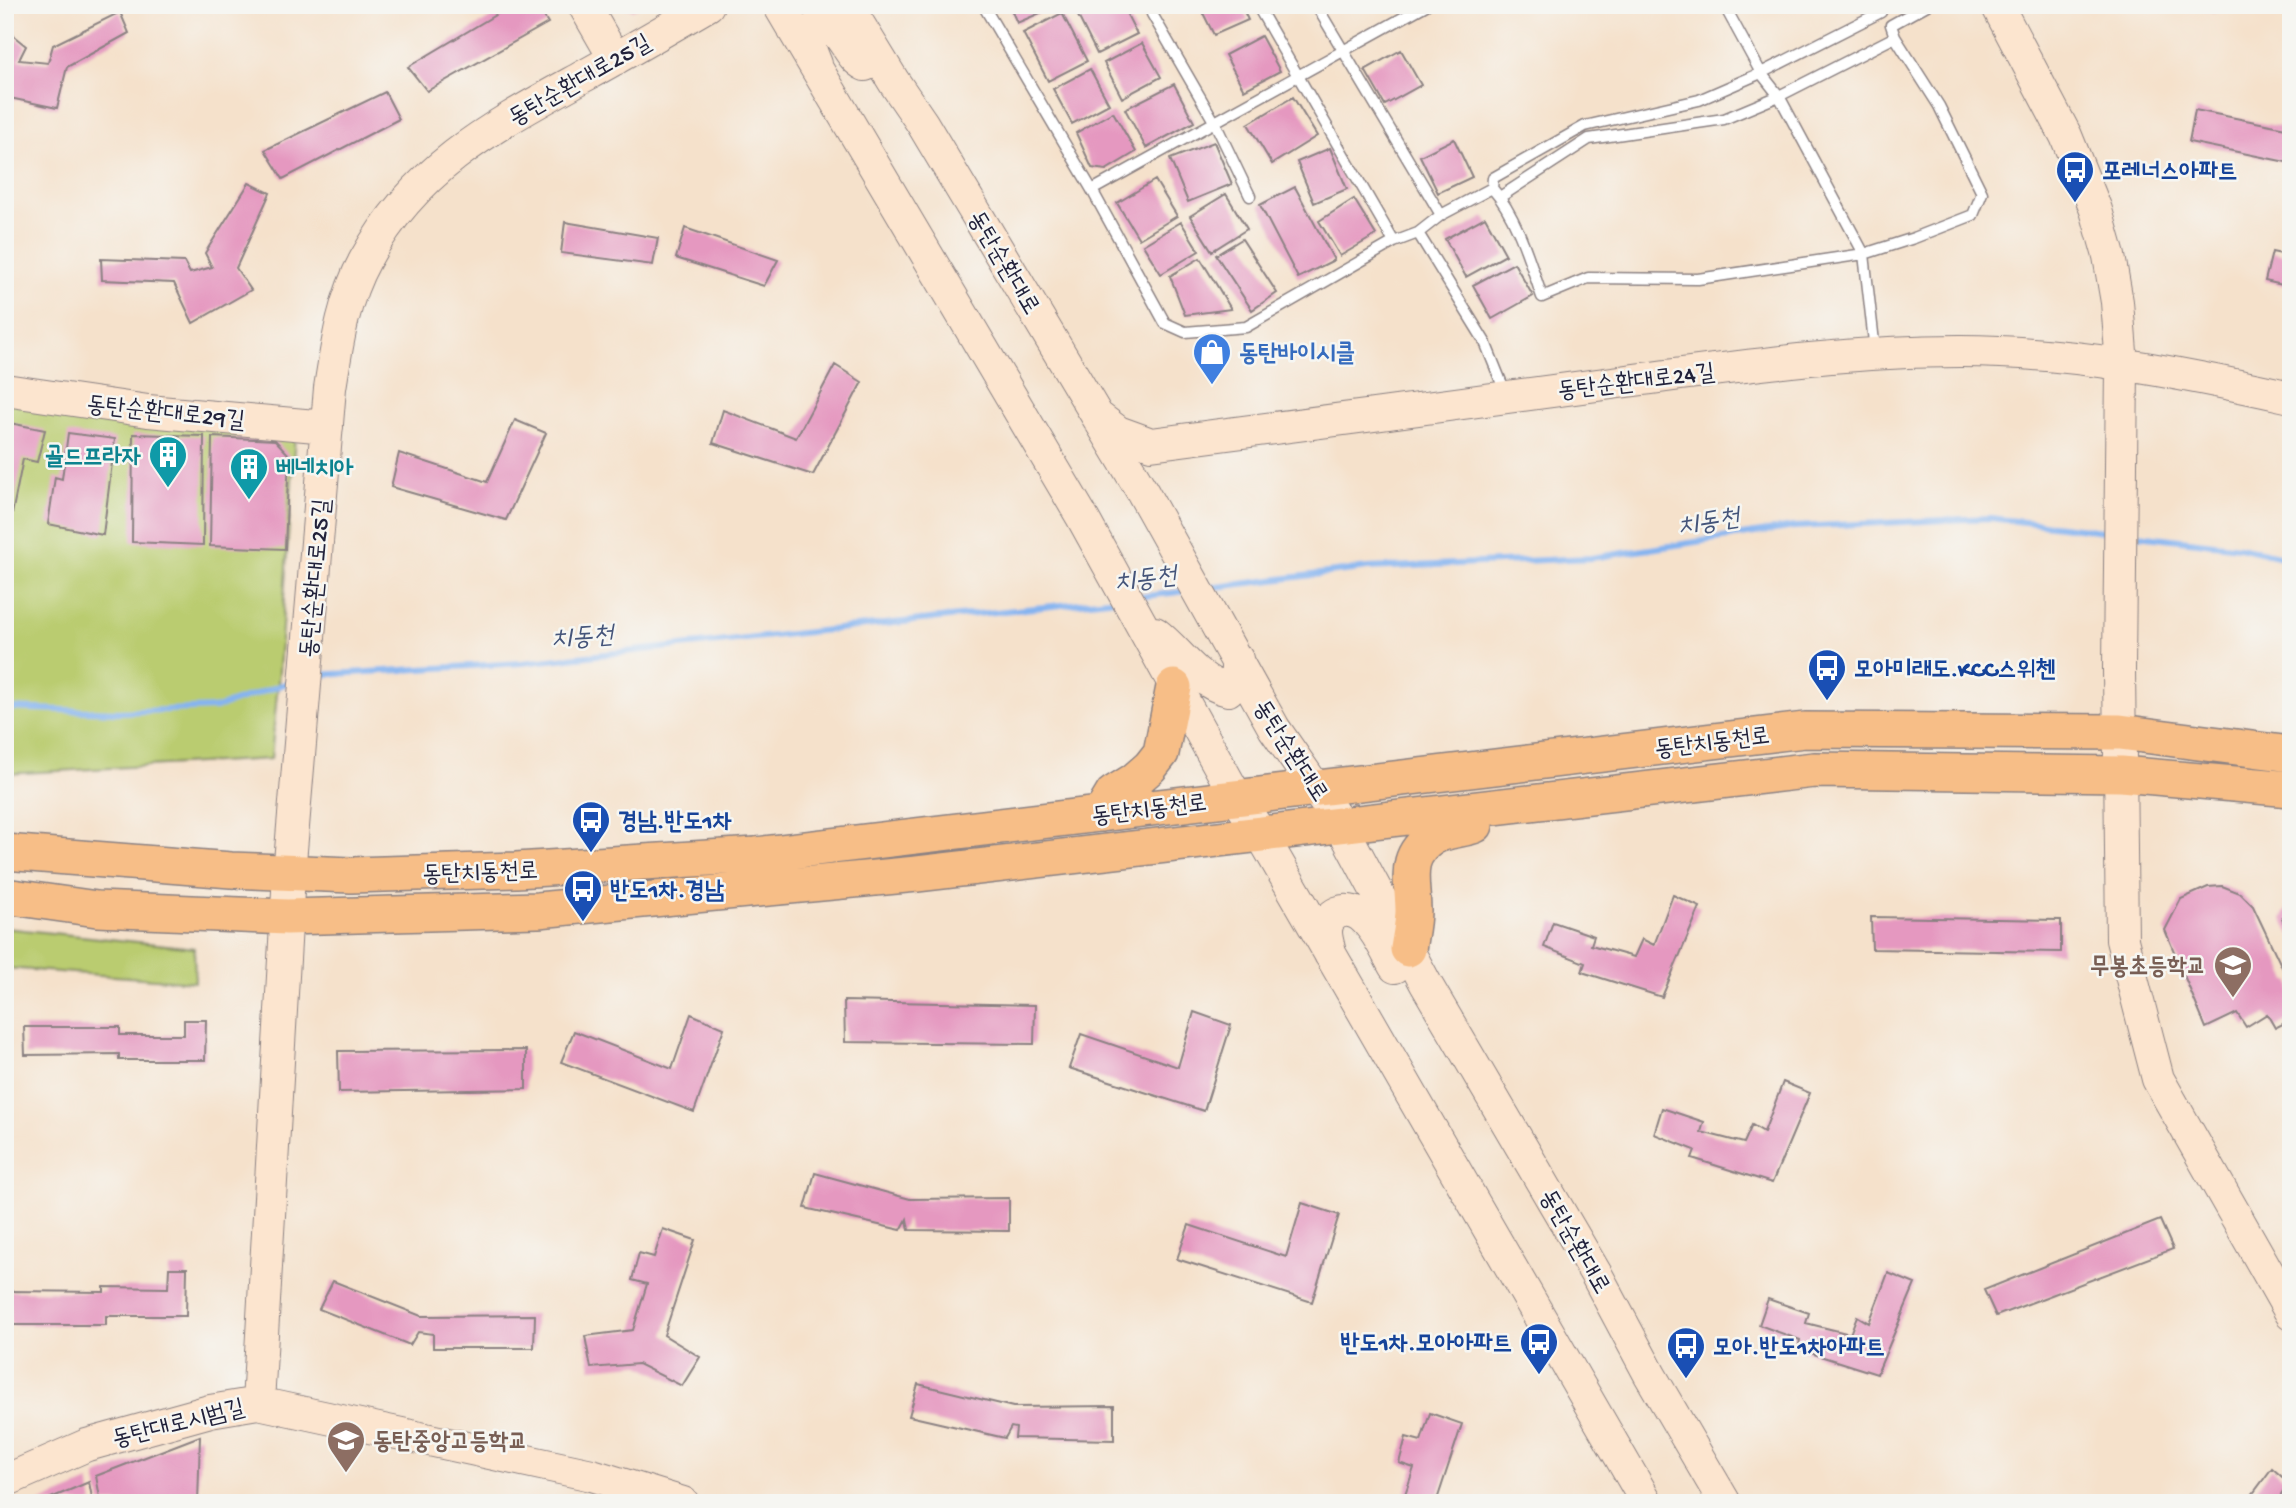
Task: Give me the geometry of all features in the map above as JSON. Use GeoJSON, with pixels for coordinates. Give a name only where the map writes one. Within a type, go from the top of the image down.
{"type":"FeatureCollection","features":[{"type":"Feature","properties":{"kind":"main road"},"geometry":{"type":"LineString","coordinates":[[1101,814],[1113,794],[1134,781],[1161,753],[1174,687]]}},
{"type":"Feature","properties":{"kind":"main road","name":"동탄치동천로"},"geometry":{"type":"LineString","coordinates":[[5,852],[289,874],[351,876],[516,870],[756,855],[1805,730],[2120,732],[2291,754]]}},
{"type":"Feature","properties":{"kind":"main road","name":"동탄치동천로"},"geometry":{"type":"LineString","coordinates":[[5,896],[97,909],[287,917],[538,911],[930,872],[1814,770],[2121,774],[2291,789]]}},
{"type":"Feature","properties":{"kind":"main road"},"geometry":{"type":"LineString","coordinates":[[1408,949],[1413,912],[1411,864],[1434,836],[1474,826],[1489,808]]}},
{"type":"Feature","properties":{"kind":"street"},"geometry":{"type":"LineString","coordinates":[[584,5],[615,59]]}},
{"type":"Feature","properties":{"kind":"street","name":"동탄순환대로25길"},"geometry":{"type":"LineString","coordinates":[[258,1403],[289,874],[327,426],[336,346],[351,292],[370,252],[402,206],[424,180],[471,142],[708,5]]}},
{"type":"Feature","properties":{"kind":"street"},"geometry":{"type":"LineString","coordinates":[[779,5],[1081,515],[1237,798],[1261,834],[1647,1503]]}},
{"type":"Feature","properties":{"kind":"street","name":"동탄순환대로"},"geometry":{"type":"LineString","coordinates":[[847,5],[922,123],[1099,418],[1274,728],[1341,825],[1426,984],[1725,1503]]}},
{"type":"Feature","properties":{"kind":"street"},"geometry":{"type":"LineString","coordinates":[[1997,5],[2066,136],[2096,210],[2109,256],[2117,302],[2122,365],[2119,669],[2122,940],[2158,1079],[2291,1313]]}},
{"type":"Feature","properties":{"kind":"street"},"geometry":{"type":"LineString","coordinates":[[823,83],[808,46],[810,33],[816,27],[826,25],[835,29],[857,62],[894,82]]}},
{"type":"Feature","properties":{"kind":"street","name":"동탄순환대로24길"},"geometry":{"type":"LineString","coordinates":[[1151,444],[1771,363],[1876,354],[1959,351],[2023,353],[2180,373],[2291,397]]}},
{"type":"Feature","properties":{"kind":"street","name":"동탄순환대로29길"},"geometry":{"type":"LineString","coordinates":[[5,390],[148,411],[327,426]]}},
{"type":"Feature","properties":{"kind":"street"},"geometry":{"type":"LineString","coordinates":[[1099,418],[1118,432],[1151,444],[1148,501]]}},
{"type":"Feature","properties":{"kind":"street"},"geometry":{"type":"LineString","coordinates":[[1138,619],[1170,644],[1193,670],[1218,688],[1228,690],[1234,685],[1242,669]]}},
{"type":"Feature","properties":{"kind":"street"},"geometry":{"type":"LineString","coordinates":[[1331,956],[1326,933],[1328,922],[1337,912],[1349,910],[1362,917],[1374,932],[1399,973],[1426,984]]}},
{"type":"Feature","properties":{"kind":"street","name":"동탄대로시범길"},"geometry":{"type":"LineString","coordinates":[[5,1481],[87,1445],[209,1411],[258,1403],[592,1475],[683,1503]]}},
{"type":"Feature","properties":{"kind":"lane"},"geometry":{"type":"LineString","coordinates":[[983,5],[1093,190],[1165,323],[1185,332],[1247,327],[1394,242],[1418,233],[1441,215],[1492,188]]}},
{"type":"Feature","properties":{"kind":"lane"},"geometry":{"type":"LineString","coordinates":[[1257,5],[1394,242]]}},
{"type":"Feature","properties":{"kind":"lane"},"geometry":{"type":"LineString","coordinates":[[1316,5],[1441,215]]}},
{"type":"Feature","properties":{"kind":"lane"},"geometry":{"type":"LineString","coordinates":[[1093,190],[1426,5]]}},
{"type":"Feature","properties":{"kind":"lane"},"geometry":{"type":"LineString","coordinates":[[1724,5],[1761,73],[1779,96],[1864,254],[1876,354]]}},
{"type":"Feature","properties":{"kind":"lane"},"geometry":{"type":"LineString","coordinates":[[1891,25],[1927,5]]}},
{"type":"Feature","properties":{"kind":"lane"},"geometry":{"type":"LineString","coordinates":[[1879,9],[1940,106],[1982,193],[1973,215],[1864,254],[1698,279],[1588,278],[1542,297],[1527,253],[1500,197],[1492,188],[1493,178],[1585,126],[1699,100],[1761,73],[1879,9]]}},
{"type":"Feature","properties":{"kind":"lane"},"geometry":{"type":"LineString","coordinates":[[1152,14],[1215,123],[1251,196]]}},
{"type":"Feature","properties":{"kind":"lane"},"geometry":{"type":"LineString","coordinates":[[1500,197],[1589,139],[1724,119],[1779,96],[1895,37]]}},
{"type":"Feature","properties":{"kind":"lane"},"geometry":{"type":"LineString","coordinates":[[1418,233],[1485,342],[1507,397]]}},
{"type":"Feature","properties":{"kind":"green space"},"geometry":{"type":"Polygon","coordinates":[[[5,397],[295,435],[271,759],[5,774],[5,397]]]}},
{"type":"Feature","properties":{"kind":"green space"},"geometry":{"type":"Polygon","coordinates":[[[5,928],[194,948],[195,982],[5,968],[5,928]]]}},
{"type":"Feature","properties":{"kind":"building"},"geometry":{"type":"Polygon","coordinates":[[[512,5],[537,5],[548,23],[427,91],[408,67],[512,5]]]}},
{"type":"Feature","properties":{"kind":"building"},"geometry":{"type":"Polygon","coordinates":[[[618,5],[642,5],[633,10],[618,5]]]}},
{"type":"Feature","properties":{"kind":"building"},"geometry":{"type":"Polygon","coordinates":[[[1009,5],[1059,5],[1017,23],[1009,5]]]}},
{"type":"Feature","properties":{"kind":"building"},"geometry":{"type":"Polygon","coordinates":[[[1095,5],[1122,5],[1137,34],[1097,54],[1077,14],[1095,5]]]}},
{"type":"Feature","properties":{"kind":"building"},"geometry":{"type":"Polygon","coordinates":[[[1199,5],[1241,5],[1248,20],[1214,35],[1199,5]]]}},
{"type":"Feature","properties":{"kind":"building"},"geometry":{"type":"Polygon","coordinates":[[[2187,5],[2225,5],[2214,12],[2187,5]]]}},
{"type":"Feature","properties":{"kind":"building"},"geometry":{"type":"Polygon","coordinates":[[[120,12],[129,33],[67,67],[57,108],[5,97],[8,68],[5,66],[5,29],[26,46],[19,60],[48,63],[53,45],[120,12]]]}},
{"type":"Feature","properties":{"kind":"building"},"geometry":{"type":"Polygon","coordinates":[[[1062,13],[1087,61],[1048,81],[1023,33],[1062,13]]]}},
{"type":"Feature","properties":{"kind":"building"},"geometry":{"type":"Polygon","coordinates":[[[1261,36],[1280,71],[1244,90],[1225,55],[1261,36]]]}},
{"type":"Feature","properties":{"kind":"building"},"geometry":{"type":"Polygon","coordinates":[[[1142,43],[1161,77],[1122,98],[1104,63],[1142,43]]]}},
{"type":"Feature","properties":{"kind":"building"},"geometry":{"type":"Polygon","coordinates":[[[1401,50],[1421,85],[1385,105],[1365,70],[1401,50]]]}},
{"type":"Feature","properties":{"kind":"building"},"geometry":{"type":"Polygon","coordinates":[[[1090,69],[1109,104],[1072,124],[1053,89],[1090,69]]]}},
{"type":"Feature","properties":{"kind":"building"},"geometry":{"type":"Polygon","coordinates":[[[1174,84],[1194,122],[1146,148],[1125,109],[1174,84]]]}},
{"type":"Feature","properties":{"kind":"building"},"geometry":{"type":"Polygon","coordinates":[[[385,92],[399,119],[283,179],[265,150],[385,92]]]}},
{"type":"Feature","properties":{"kind":"building"},"geometry":{"type":"Polygon","coordinates":[[[1293,97],[1317,136],[1272,164],[1248,124],[1293,97]]]}},
{"type":"Feature","properties":{"kind":"building"},"geometry":{"type":"Polygon","coordinates":[[[2195,110],[2291,129],[2291,163],[2189,142],[2195,110]]]}},
{"type":"Feature","properties":{"kind":"building"},"geometry":{"type":"Polygon","coordinates":[[[1113,112],[1136,152],[1106,170],[1092,168],[1076,133],[1113,112]]]}},
{"type":"Feature","properties":{"kind":"building"},"geometry":{"type":"Polygon","coordinates":[[[1454,139],[1472,177],[1438,193],[1420,156],[1454,139]]]}},
{"type":"Feature","properties":{"kind":"building"},"geometry":{"type":"Polygon","coordinates":[[[1214,142],[1232,184],[1188,202],[1170,159],[1214,142]]]}},
{"type":"Feature","properties":{"kind":"building"},"geometry":{"type":"Polygon","coordinates":[[[1330,148],[1347,189],[1314,203],[1297,162],[1330,148]]]}},
{"type":"Feature","properties":{"kind":"building"},"geometry":{"type":"Polygon","coordinates":[[[1155,180],[1177,216],[1139,239],[1117,203],[1155,180]]]}},
{"type":"Feature","properties":{"kind":"building"},"geometry":{"type":"Polygon","coordinates":[[[249,183],[270,193],[236,268],[251,290],[193,323],[174,283],[102,280],[101,259],[184,262],[190,273],[212,267],[205,253],[249,183]]]}},
{"type":"Feature","properties":{"kind":"building"},"geometry":{"type":"Polygon","coordinates":[[[1295,187],[1334,260],[1298,278],[1260,205],[1295,187]]]}},
{"type":"Feature","properties":{"kind":"building"},"geometry":{"type":"Polygon","coordinates":[[[1226,194],[1247,229],[1212,251],[1190,216],[1226,194]]]}},
{"type":"Feature","properties":{"kind":"building"},"geometry":{"type":"Polygon","coordinates":[[[1354,199],[1376,235],[1340,256],[1319,221],[1354,199]]]}},
{"type":"Feature","properties":{"kind":"building"},"geometry":{"type":"Polygon","coordinates":[[[1485,217],[1506,255],[1466,277],[1445,239],[1485,217]]]}},
{"type":"Feature","properties":{"kind":"building"},"geometry":{"type":"Polygon","coordinates":[[[565,222],[658,238],[653,265],[561,253],[565,222]]]}},
{"type":"Feature","properties":{"kind":"building"},"geometry":{"type":"Polygon","coordinates":[[[1181,222],[1199,251],[1161,274],[1143,245],[1181,222]]]}},
{"type":"Feature","properties":{"kind":"building"},"geometry":{"type":"Polygon","coordinates":[[[685,228],[778,260],[764,286],[676,258],[685,228]]]}},
{"type":"Feature","properties":{"kind":"building"},"geometry":{"type":"Polygon","coordinates":[[[1242,239],[1277,293],[1252,310],[1216,255],[1242,239]]]}},
{"type":"Feature","properties":{"kind":"building"},"geometry":{"type":"Polygon","coordinates":[[[2272,252],[2291,256],[2291,287],[2265,281],[2272,252]]]}},
{"type":"Feature","properties":{"kind":"building"},"geometry":{"type":"Polygon","coordinates":[[[1200,258],[1231,309],[1185,315],[1170,276],[1200,258]]]}},
{"type":"Feature","properties":{"kind":"building"},"geometry":{"type":"Polygon","coordinates":[[[1514,263],[1533,296],[1492,319],[1473,285],[1514,263]]]}},
{"type":"Feature","properties":{"kind":"building"},"geometry":{"type":"Polygon","coordinates":[[[835,365],[862,382],[813,475],[713,443],[723,410],[796,438],[835,365]]]}},
{"type":"Feature","properties":{"kind":"building"},"geometry":{"type":"Polygon","coordinates":[[[515,420],[546,433],[506,520],[391,487],[399,453],[487,482],[515,420]]]}},
{"type":"Feature","properties":{"kind":"building"},"geometry":{"type":"Polygon","coordinates":[[[5,422],[45,430],[37,462],[23,459],[12,514],[5,513],[5,422]]]}},
{"type":"Feature","properties":{"kind":"building"},"geometry":{"type":"Polygon","coordinates":[[[68,433],[115,439],[103,535],[48,524],[55,477],[62,479],[68,433]]]}},
{"type":"Feature","properties":{"kind":"building","name":"골드프라자"},"geometry":{"type":"Polygon","coordinates":[[[133,434],[204,436],[203,545],[132,542],[133,434]]]}},
{"type":"Feature","properties":{"kind":"building","name":"베네치아"},"geometry":{"type":"Polygon","coordinates":[[[212,437],[275,440],[289,455],[285,549],[210,546],[212,437]]]}},
{"type":"Feature","properties":{"kind":"building"},"geometry":{"type":"Polygon","coordinates":[[[2222,886],[2240,893],[2253,906],[2289,982],[2291,981],[2291,1020],[2275,1028],[2267,1014],[2246,1027],[2237,1013],[2206,1028],[2165,930],[2181,899],[2208,887],[2222,886]]]}},
{"type":"Feature","properties":{"kind":"building"},"geometry":{"type":"Polygon","coordinates":[[[1673,895],[1700,907],[1662,997],[1582,972],[1585,963],[1544,947],[1553,922],[1594,936],[1591,945],[1634,957],[1642,939],[1654,945],[1673,895]]]}},
{"type":"Feature","properties":{"kind":"building"},"geometry":{"type":"Polygon","coordinates":[[[2291,907],[2291,936],[2282,919],[2291,907]]]}},
{"type":"Feature","properties":{"kind":"building"},"geometry":{"type":"Polygon","coordinates":[[[1871,917],[2061,920],[2061,952],[1872,949],[1871,917]]]}},
{"type":"Feature","properties":{"kind":"building"},"geometry":{"type":"Polygon","coordinates":[[[844,1001],[1035,1005],[1034,1044],[845,1042],[844,1001]]]}},
{"type":"Feature","properties":{"kind":"building"},"geometry":{"type":"Polygon","coordinates":[[[1194,1012],[1231,1025],[1204,1111],[1069,1068],[1081,1034],[1178,1067],[1194,1012]]]}},
{"type":"Feature","properties":{"kind":"building"},"geometry":{"type":"Polygon","coordinates":[[[691,1014],[724,1028],[694,1112],[561,1062],[574,1031],[672,1069],[691,1014]]]}},
{"type":"Feature","properties":{"kind":"building"},"geometry":{"type":"Polygon","coordinates":[[[184,1020],[206,1020],[205,1060],[119,1060],[119,1054],[25,1055],[24,1027],[120,1027],[120,1035],[184,1035],[184,1020]]]}},
{"type":"Feature","properties":{"kind":"building"},"geometry":{"type":"Polygon","coordinates":[[[526,1050],[526,1089],[339,1092],[338,1051],[526,1050]]]}},
{"type":"Feature","properties":{"kind":"building"},"geometry":{"type":"Polygon","coordinates":[[[1783,1082],[1810,1093],[1772,1183],[1692,1158],[1695,1150],[1654,1134],[1662,1108],[1704,1122],[1701,1132],[1744,1143],[1752,1125],[1764,1132],[1783,1082]]]}},
{"type":"Feature","properties":{"kind":"building"},"geometry":{"type":"Polygon","coordinates":[[[815,1173],[910,1199],[1009,1198],[1009,1231],[909,1230],[907,1219],[901,1230],[805,1208],[815,1173]]]}},
{"type":"Feature","properties":{"kind":"building"},"geometry":{"type":"Polygon","coordinates":[[[1302,1203],[1339,1215],[1312,1302],[1177,1259],[1189,1225],[1286,1257],[1302,1203]]]}},
{"type":"Feature","properties":{"kind":"building"},"geometry":{"type":"Polygon","coordinates":[[[2160,1220],[2173,1249],[1996,1316],[1984,1290],[2160,1220]]]}},
{"type":"Feature","properties":{"kind":"building"},"geometry":{"type":"Polygon","coordinates":[[[663,1229],[695,1240],[664,1335],[700,1357],[682,1386],[638,1364],[591,1368],[585,1336],[633,1330],[647,1284],[632,1280],[639,1253],[654,1257],[663,1229]]]}},
{"type":"Feature","properties":{"kind":"building"},"geometry":{"type":"Polygon","coordinates":[[[169,1268],[187,1268],[186,1316],[106,1316],[106,1325],[11,1325],[10,1291],[104,1292],[104,1287],[168,1288],[169,1268]]]}},
{"type":"Feature","properties":{"kind":"building"},"geometry":{"type":"Polygon","coordinates":[[[1888,1273],[1915,1284],[1877,1374],[1798,1349],[1800,1340],[1759,1325],[1768,1299],[1809,1313],[1806,1323],[1850,1334],[1857,1316],[1869,1323],[1888,1273]]]}},
{"type":"Feature","properties":{"kind":"building"},"geometry":{"type":"Polygon","coordinates":[[[333,1281],[421,1316],[535,1315],[534,1348],[433,1348],[433,1334],[418,1332],[410,1345],[319,1309],[333,1281]]]}},
{"type":"Feature","properties":{"kind":"building"},"geometry":{"type":"Polygon","coordinates":[[[918,1384],[1013,1407],[1114,1406],[1114,1440],[1015,1438],[1016,1428],[1011,1427],[1005,1438],[909,1416],[918,1384]]]}},
{"type":"Feature","properties":{"kind":"building"},"geometry":{"type":"Polygon","coordinates":[[[1430,1413],[1462,1424],[1436,1503],[1402,1503],[1414,1468],[1399,1463],[1406,1437],[1421,1441],[1430,1413]]]}},
{"type":"Feature","properties":{"kind":"building"},"geometry":{"type":"Polygon","coordinates":[[[200,1436],[198,1503],[101,1503],[96,1476],[200,1436]]]}},
{"type":"Feature","properties":{"kind":"building"},"geometry":{"type":"Polygon","coordinates":[[[2272,1468],[2289,1483],[2276,1503],[2246,1503],[2272,1468]]]}},
{"type":"Feature","properties":{"kind":"building"},"geometry":{"type":"Polygon","coordinates":[[[89,1482],[93,1503],[39,1503],[89,1482]]]}},
{"type":"Feature","properties":{"kind":"waterway","name":"치동천"},"geometry":{"type":"LineString","coordinates":[[1208,588],[1368,568],[1591,558],[1794,527],[1990,518],[2113,532]]}},
{"type":"Feature","properties":{"kind":"waterway","name":"치동천"},"geometry":{"type":"LineString","coordinates":[[2130,534],[2239,547],[2291,559]]}},
{"type":"Feature","properties":{"kind":"waterway","name":"치동천"},"geometry":{"type":"LineString","coordinates":[[1138,597],[1187,591]]}},
{"type":"Feature","properties":{"kind":"waterway","name":"치동천"},"geometry":{"type":"LineString","coordinates":[[316,675],[522,663],[1117,599]]}},
{"type":"Feature","properties":{"kind":"waterway","name":"치동천"},"geometry":{"type":"LineString","coordinates":[[5,708],[118,712],[216,708],[296,680]]}},
{"type":"Feature","properties":{"kind":"place","name":"포레너스아파트"},"geometry":{"type":"Point","coordinates":[2075,204]}},
{"type":"Feature","properties":{"kind":"place","name":"동탄바이시클"},"geometry":{"type":"Point","coordinates":[1212,386]}},
{"type":"Feature","properties":{"kind":"place","name":"골드프라자"},"geometry":{"type":"Point","coordinates":[168,489]}},
{"type":"Feature","properties":{"kind":"place","name":"베네치아"},"geometry":{"type":"Point","coordinates":[249,501]}},
{"type":"Feature","properties":{"kind":"place","name":"모아미래도.KCC스위첸"},"geometry":{"type":"Point","coordinates":[1827,702]}},
{"type":"Feature","properties":{"kind":"place","name":"경남.반도1차"},"geometry":{"type":"Point","coordinates":[591,854]}},
{"type":"Feature","properties":{"kind":"place","name":"반도1차.경남"},"geometry":{"type":"Point","coordinates":[583,923]}},
{"type":"Feature","properties":{"kind":"place","name":"무봉초등학교"},"geometry":{"type":"Point","coordinates":[2233,999]}},
{"type":"Feature","properties":{"kind":"place","name":"반도1차.모아아파트"},"geometry":{"type":"Point","coordinates":[1539,1376]}},
{"type":"Feature","properties":{"kind":"place","name":"모아.반도1차아파트"},"geometry":{"type":"Point","coordinates":[1686,1380]}},
{"type":"Feature","properties":{"kind":"place","name":"동탄중앙고등학교"},"geometry":{"type":"Point","coordinates":[346,1474]}}]}
